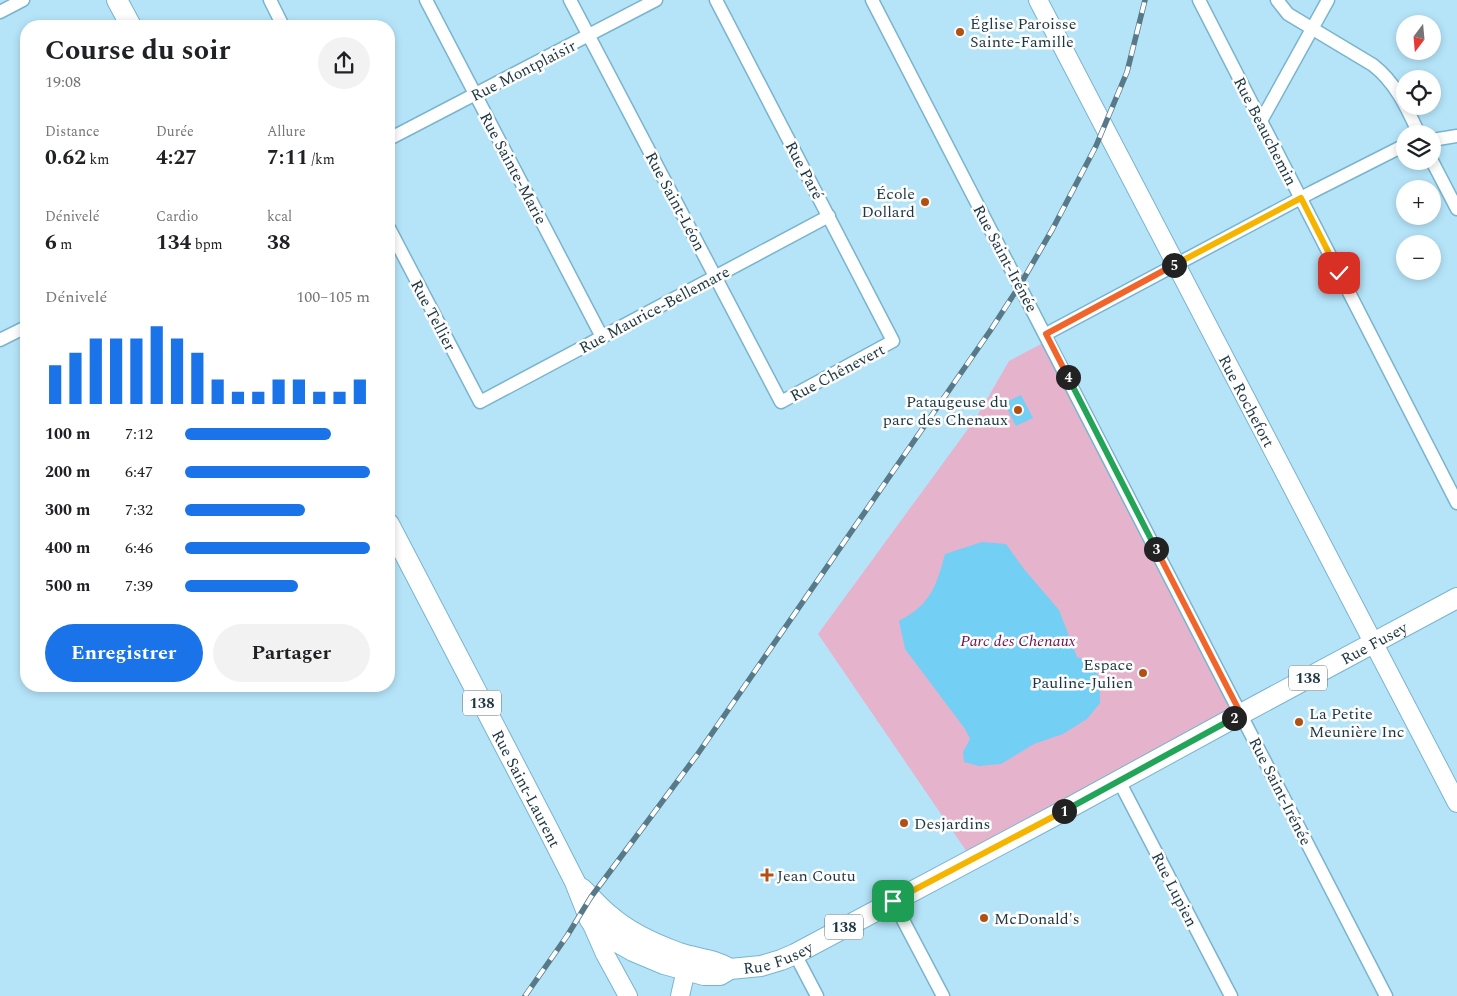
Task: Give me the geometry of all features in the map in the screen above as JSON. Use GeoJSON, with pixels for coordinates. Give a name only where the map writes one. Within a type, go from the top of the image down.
{"type":"FeatureCollection","features":[{"type":"Feature","properties":{"kind":"main road"},"geometry":{"type":"LineString","coordinates":[[117,0],[128,20]]}},
{"type":"Feature","properties":{"kind":"main road","name":"Rue Saint-Laurent"},"geometry":{"type":"LineString","coordinates":[[395,535],[576,882],[590,920]]}},
{"type":"Feature","properties":{"kind":"main road","name":"Rue Fusey"},"geometry":{"type":"LineString","coordinates":[[590,920],[604,934],[622,946],[648,958],[688,964],[714,961],[730,969],[747,969],[781,960],[1119,782],[1457,598]]}},
{"type":"Feature","properties":{"kind":"main road","name":"Rue Fusey"},"geometry":{"type":"LineString","coordinates":[[576,882],[607,914],[630,931],[664,947],[688,964]]}},
{"type":"Feature","properties":{"kind":"street"},"geometry":{"type":"LineString","coordinates":[[0,12],[23,0]]}},
{"type":"Feature","properties":{"kind":"street"},"geometry":{"type":"LineString","coordinates":[[270,0],[280,20]]}},
{"type":"Feature","properties":{"kind":"street","name":"Rue Sainte-Marie"},"geometry":{"type":"LineString","coordinates":[[426,0],[602,337]]}},
{"type":"Feature","properties":{"kind":"street","name":"Rue Saint-Léon"},"geometry":{"type":"LineString","coordinates":[[570,0],[781,402]]}},
{"type":"Feature","properties":{"kind":"street","name":"Rue Montplaisir"},"geometry":{"type":"LineString","coordinates":[[395,136],[656,0]]}},
{"type":"Feature","properties":{"kind":"street","name":"Rue Paré"},"geometry":{"type":"LineString","coordinates":[[716,0],[893,341]]}},
{"type":"Feature","properties":{"kind":"street","name":"Rue Saint-Irénée"},"geometry":{"type":"LineString","coordinates":[[872,0],[1386,996]]}},
{"type":"Feature","properties":{"kind":"street","name":"Rue Rochefort"},"geometry":{"type":"LineString","coordinates":[[1038,0],[1457,803]]}},
{"type":"Feature","properties":{"kind":"street","name":"Rue Beauchemin"},"geometry":{"type":"LineString","coordinates":[[1198,0],[1457,503]]}},
{"type":"Feature","properties":{"kind":"street"},"geometry":{"type":"LineString","coordinates":[[1277,0],[1288,14],[1385,74],[1395,88],[1414,125]]}},
{"type":"Feature","properties":{"kind":"street"},"geometry":{"type":"LineString","coordinates":[[1261,121],[1328,0]]}},
{"type":"Feature","properties":{"kind":"street"},"geometry":{"type":"LineString","coordinates":[[1441,139],[1457,136]]}},
{"type":"Feature","properties":{"kind":"street"},"geometry":{"type":"LineString","coordinates":[[1046,334],[1396,150]]}},
{"type":"Feature","properties":{"kind":"street"},"geometry":{"type":"LineString","coordinates":[[1437,170],[1457,209]]}},
{"type":"Feature","properties":{"kind":"street","name":"Rue Maurice-Bellemare"},"geometry":{"type":"LineString","coordinates":[[480,402],[829,216]]}},
{"type":"Feature","properties":{"kind":"street","name":"Rue Tellier"},"geometry":{"type":"LineString","coordinates":[[395,239],[480,402]]}},
{"type":"Feature","properties":{"kind":"street"},"geometry":{"type":"LineString","coordinates":[[0,340],[20,329]]}},
{"type":"Feature","properties":{"kind":"street","name":"Rue Chênevert"},"geometry":{"type":"LineString","coordinates":[[781,402],[893,341]]}},
{"type":"Feature","properties":{"kind":"street","name":"Rue Lupien"},"geometry":{"type":"LineString","coordinates":[[1119,782],[1231,996]]}},
{"type":"Feature","properties":{"kind":"street"},"geometry":{"type":"LineString","coordinates":[[893,901],[943,996]]}},
{"type":"Feature","properties":{"kind":"street"},"geometry":{"type":"LineString","coordinates":[[590,920],[605,954],[628,996]]}},
{"type":"Feature","properties":{"kind":"street"},"geometry":{"type":"LineString","coordinates":[[795,954],[817,996]]}},
{"type":"Feature","properties":{"kind":"street"},"geometry":{"type":"LineString","coordinates":[[680,996],[688,964]]}},
{"type":"Feature","properties":{"kind":"green space","name":"Parc des Chenaux"},"geometry":{"type":"Polygon","coordinates":[[[1045,342],[1235,707],[969,855],[818,634],[976,418],[1009,361],[1045,342]]]}},
{"type":"Feature","properties":{"kind":"water","name":"Pataugeuse du parc des Chenaux"},"geometry":{"type":"Polygon","coordinates":[[[1021,395],[1033,418],[1016,426],[1004,403],[1021,395]]]}},
{"type":"Feature","properties":{"kind":"water"},"geometry":{"type":"Polygon","coordinates":[[[982,542],[1006,544],[1024,569],[1059,610],[1077,657],[1093,663],[1100,681],[1100,703],[1087,719],[1063,734],[1034,744],[1001,764],[979,766],[964,762],[963,752],[970,739],[965,729],[905,649],[899,621],[910,615],[931,594],[939,576],[945,554],[982,542]]]}},
{"type":"Feature","properties":{"kind":"railway"},"geometry":{"type":"LineString","coordinates":[[525,996],[567,936],[591,897],[697,755],[1020,285],[1052,230],[1096,146],[1127,72],[1145,0]]}},
{"type":"Feature","properties":{"kind":"place","name":"Église Paroisse Sainte-Famille"},"geometry":{"type":"Point","coordinates":[960,32]}},
{"type":"Feature","properties":{"kind":"place","name":"École Dollard"},"geometry":{"type":"Point","coordinates":[925,202]}},
{"type":"Feature","properties":{"kind":"place","name":"Pataugeuse du parc des Chenaux"},"geometry":{"type":"Point","coordinates":[1018,410]}},
{"type":"Feature","properties":{"kind":"place","name":"Espace Pauline-Julien"},"geometry":{"type":"Point","coordinates":[1143,673]}},
{"type":"Feature","properties":{"kind":"place","name":"La Petite Meunière Inc"},"geometry":{"type":"Point","coordinates":[1299,722]}},
{"type":"Feature","properties":{"kind":"place","name":"Desjardins"},"geometry":{"type":"Point","coordinates":[904,823]}},
{"type":"Feature","properties":{"kind":"place","name":"Jean Coutu"},"geometry":{"type":"Point","coordinates":[767,875]}},
{"type":"Feature","properties":{"kind":"place","name":"McDonald's"},"geometry":{"type":"Point","coordinates":[984,918]}},
{"type":"Feature","properties":{"kind":"route"},"geometry":{"type":"LineString","coordinates":[[893,901],[1119,782],[1241,714],[1046,334],[1301,198],[1339,273]]}}]}
